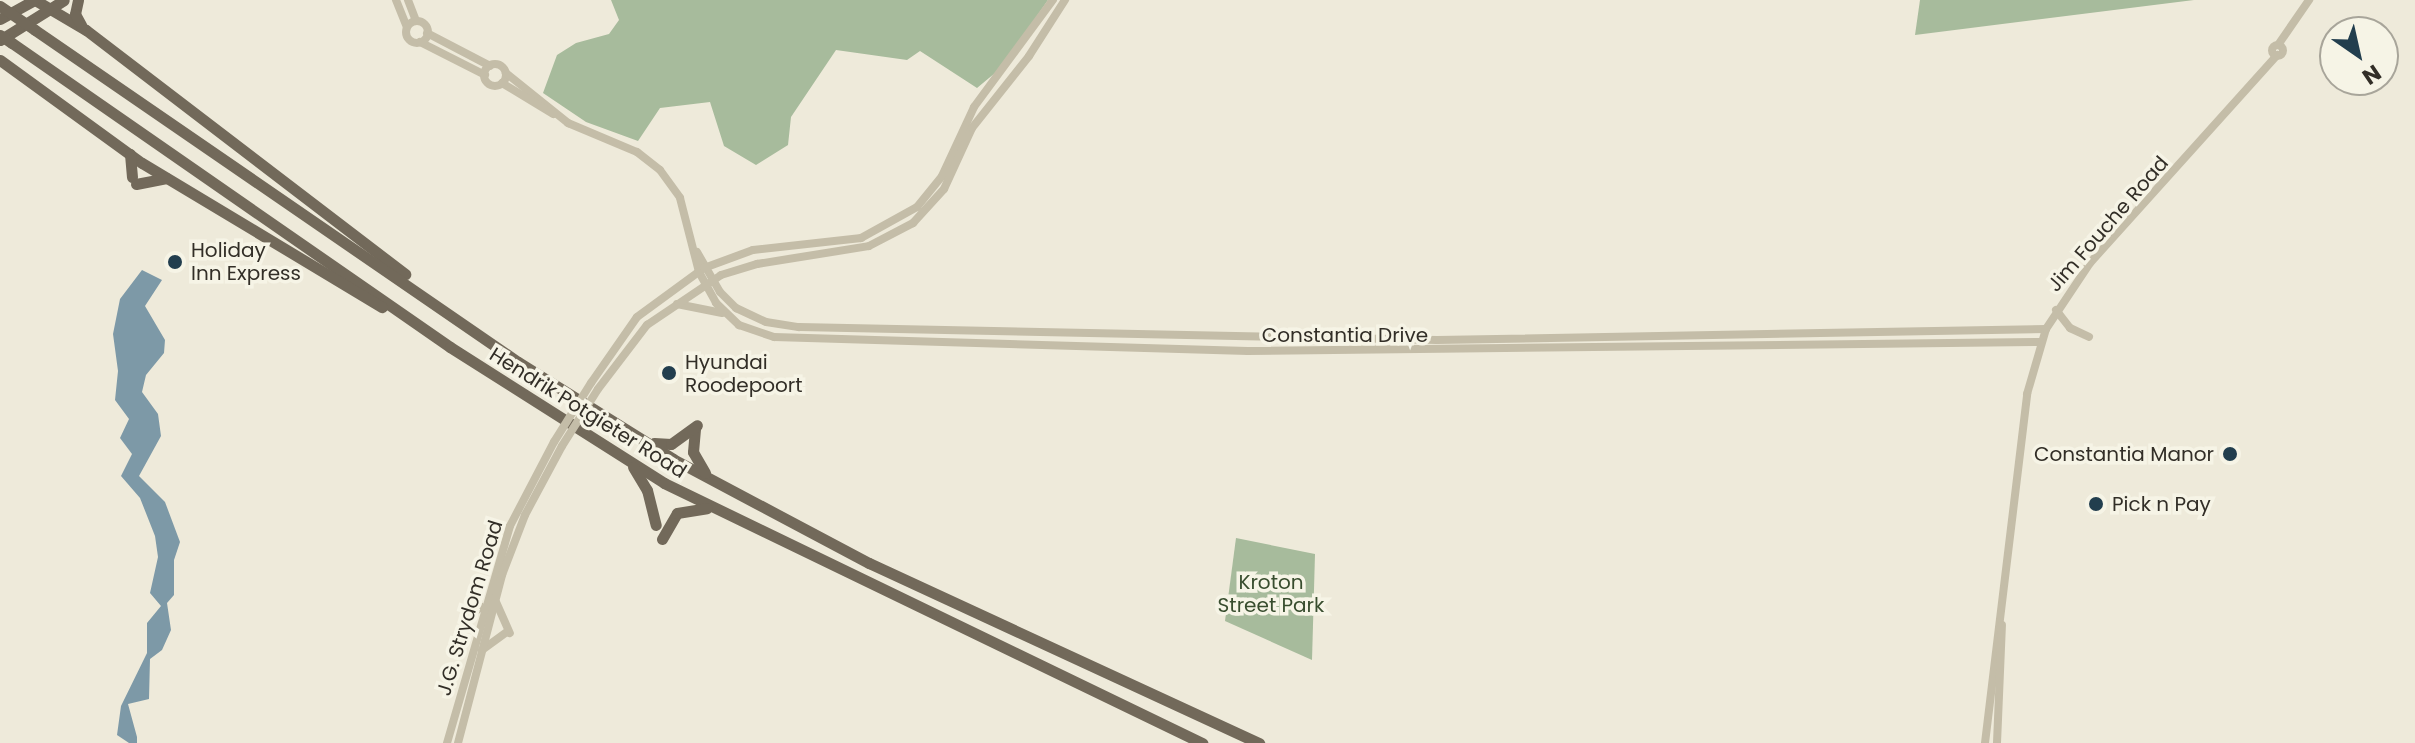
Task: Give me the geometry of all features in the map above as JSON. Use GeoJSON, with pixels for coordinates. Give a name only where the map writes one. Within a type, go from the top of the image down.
{"type":"FeatureCollection","features":[{"type":"Feature","properties":{"kind":"main road"},"geometry":{"type":"LineString","coordinates":[[0,19],[34,0],[86,30],[458,318]]}},
{"type":"Feature","properties":{"kind":"main road"},"geometry":{"type":"LineString","coordinates":[[4,39],[64,0]]}},
{"type":"Feature","properties":{"kind":"main road"},"geometry":{"type":"LineString","coordinates":[[78,0],[75,14],[86,30]]}},
{"type":"Feature","properties":{"kind":"main road","name":"Hendrik Potgieter Road"},"geometry":{"type":"LineString","coordinates":[[0,6],[186,137],[684,465],[869,563],[1259,743]]}},
{"type":"Feature","properties":{"kind":"main road","name":"Hendrik Potgieter Road"},"geometry":{"type":"LineString","coordinates":[[4,39],[450,347],[631,464],[711,508],[1094,694],[1202,743]]}},
{"type":"Feature","properties":{"kind":"main road"},"geometry":{"type":"LineString","coordinates":[[0,60],[167,178],[450,347]]}},
{"type":"Feature","properties":{"kind":"main road"},"geometry":{"type":"LineString","coordinates":[[0,66],[17,70]]}},
{"type":"Feature","properties":{"kind":"main road"},"geometry":{"type":"LineString","coordinates":[[130,154],[134,180],[167,178]]}},
{"type":"Feature","properties":{"kind":"main road"},"geometry":{"type":"LineString","coordinates":[[642,438],[671,444],[696,427],[696,461],[719,485]]}},
{"type":"Feature","properties":{"kind":"main road"},"geometry":{"type":"LineString","coordinates":[[631,464],[647,490],[656,525]]}},
{"type":"Feature","properties":{"kind":"main road"},"geometry":{"type":"LineString","coordinates":[[662,539],[677,513],[711,508]]}},
{"type":"Feature","properties":{"kind":"street"},"geometry":{"type":"LineString","coordinates":[[396,0],[409,40],[420,42],[485,75],[490,84],[502,83],[506,73],[500,65],[490,66],[427,33],[416,21],[408,0]]}},
{"type":"Feature","properties":{"kind":"street"},"geometry":{"type":"LineString","coordinates":[[558,444],[637,317],[699,272],[753,250],[861,238],[917,207],[942,176],[974,107],[1053,0]]}},
{"type":"Feature","properties":{"kind":"street"},"geometry":{"type":"LineString","coordinates":[[595,386],[636,336],[709,282],[771,262],[869,246],[923,213],[955,171],[983,110],[1029,56],[1065,0]]}},
{"type":"Feature","properties":{"kind":"street","name":"Jim Fouche Road"},"geometry":{"type":"LineString","coordinates":[[1985,743],[2027,394],[2046,329],[2090,263],[2257,79],[2307,4]]}},
{"type":"Feature","properties":{"kind":"street"},"geometry":{"type":"LineString","coordinates":[[407,27],[416,21]]}},
{"type":"Feature","properties":{"kind":"street"},"geometry":{"type":"LineString","coordinates":[[420,42],[427,33]]}},
{"type":"Feature","properties":{"kind":"street"},"geometry":{"type":"LineString","coordinates":[[485,75],[490,66]]}},
{"type":"Feature","properties":{"kind":"street","name":"Constantia Drive"},"geometry":{"type":"LineString","coordinates":[[506,73],[558,116]]}},
{"type":"Feature","properties":{"kind":"street","name":"Constantia Drive"},"geometry":{"type":"LineString","coordinates":[[502,83],[558,116],[637,152],[660,170],[680,198],[699,272],[728,302],[756,318],[815,328],[1437,340],[2046,329]]}},
{"type":"Feature","properties":{"kind":"street"},"geometry":{"type":"LineString","coordinates":[[779,248],[788,259]]}},
{"type":"Feature","properties":{"kind":"street"},"geometry":{"type":"LineString","coordinates":[[771,262],[779,248]]}},
{"type":"Feature","properties":{"kind":"street","name":"Constantia Drive"},"geometry":{"type":"LineString","coordinates":[[696,252],[708,267],[709,282],[726,316],[764,335],[800,340],[1159,349],[1438,351],[2041,342]]}},
{"type":"Feature","properties":{"kind":"street"},"geometry":{"type":"LineString","coordinates":[[674,305],[726,316]]}},
{"type":"Feature","properties":{"kind":"street"},"geometry":{"type":"LineString","coordinates":[[2056,310],[2070,328],[2089,337]]}},
{"type":"Feature","properties":{"kind":"street","name":"J.G. Strydom Road"},"geometry":{"type":"LineString","coordinates":[[458,743],[495,598],[520,527],[558,444]]}},
{"type":"Feature","properties":{"kind":"street","name":"J.G. Strydom Road"},"geometry":{"type":"LineString","coordinates":[[447,743],[484,603],[510,526],[558,444]]}},
{"type":"Feature","properties":{"kind":"street"},"geometry":{"type":"LineString","coordinates":[[480,651],[508,632],[500,620],[495,598]]}},
{"type":"Feature","properties":{"kind":"street"},"geometry":{"type":"LineString","coordinates":[[473,642],[464,621],[484,603]]}},
{"type":"Feature","properties":{"kind":"street","name":"Jim Fouche Road"},"geometry":{"type":"LineString","coordinates":[[1997,743],[2004,667],[2002,604]]}},
{"type":"Feature","properties":{"kind":"green space"},"geometry":{"type":"Polygon","coordinates":[[[611,0],[1048,0],[1001,68],[977,88],[920,51],[907,60],[836,50],[791,117],[788,145],[756,165],[724,146],[710,102],[660,108],[638,141],[586,122],[543,93],[557,55],[576,43],[609,34],[619,20],[611,0]]]}},
{"type":"Feature","properties":{"kind":"green space"},"geometry":{"type":"Polygon","coordinates":[[[1920,0],[2194,0],[1915,35],[1920,0]]]}},
{"type":"Feature","properties":{"kind":"green space","name":"Kroton Street Park"},"geometry":{"type":"Polygon","coordinates":[[[1236,538],[1315,554],[1312,660],[1225,621],[1236,538]]]}},
{"type":"Feature","properties":{"kind":"water"},"geometry":{"type":"Polygon","coordinates":[[[142,270],[162,280],[145,306],[165,340],[164,353],[146,375],[142,392],[158,414],[161,436],[139,476],[165,502],[180,542],[174,560],[174,595],[167,603],[171,630],[162,650],[150,659],[149,699],[128,704],[137,737],[137,743],[129,743],[117,735],[121,706],[147,653],[147,623],[161,606],[150,593],[158,557],[155,536],[140,498],[121,476],[132,454],[120,438],[129,419],[115,400],[118,371],[113,334],[120,299],[142,270]]]}},
{"type":"Feature","properties":{"kind":"place","name":"Holiday Inn Express"},"geometry":{"type":"Point","coordinates":[175,262]}},
{"type":"Feature","properties":{"kind":"place","name":"Hyundai Roodepoort"},"geometry":{"type":"Point","coordinates":[669,373]}},
{"type":"Feature","properties":{"kind":"place","name":"Constantia Manor"},"geometry":{"type":"Point","coordinates":[2230,454]}},
{"type":"Feature","properties":{"kind":"place","name":"Pick n Pay"},"geometry":{"type":"Point","coordinates":[2096,504]}}]}
